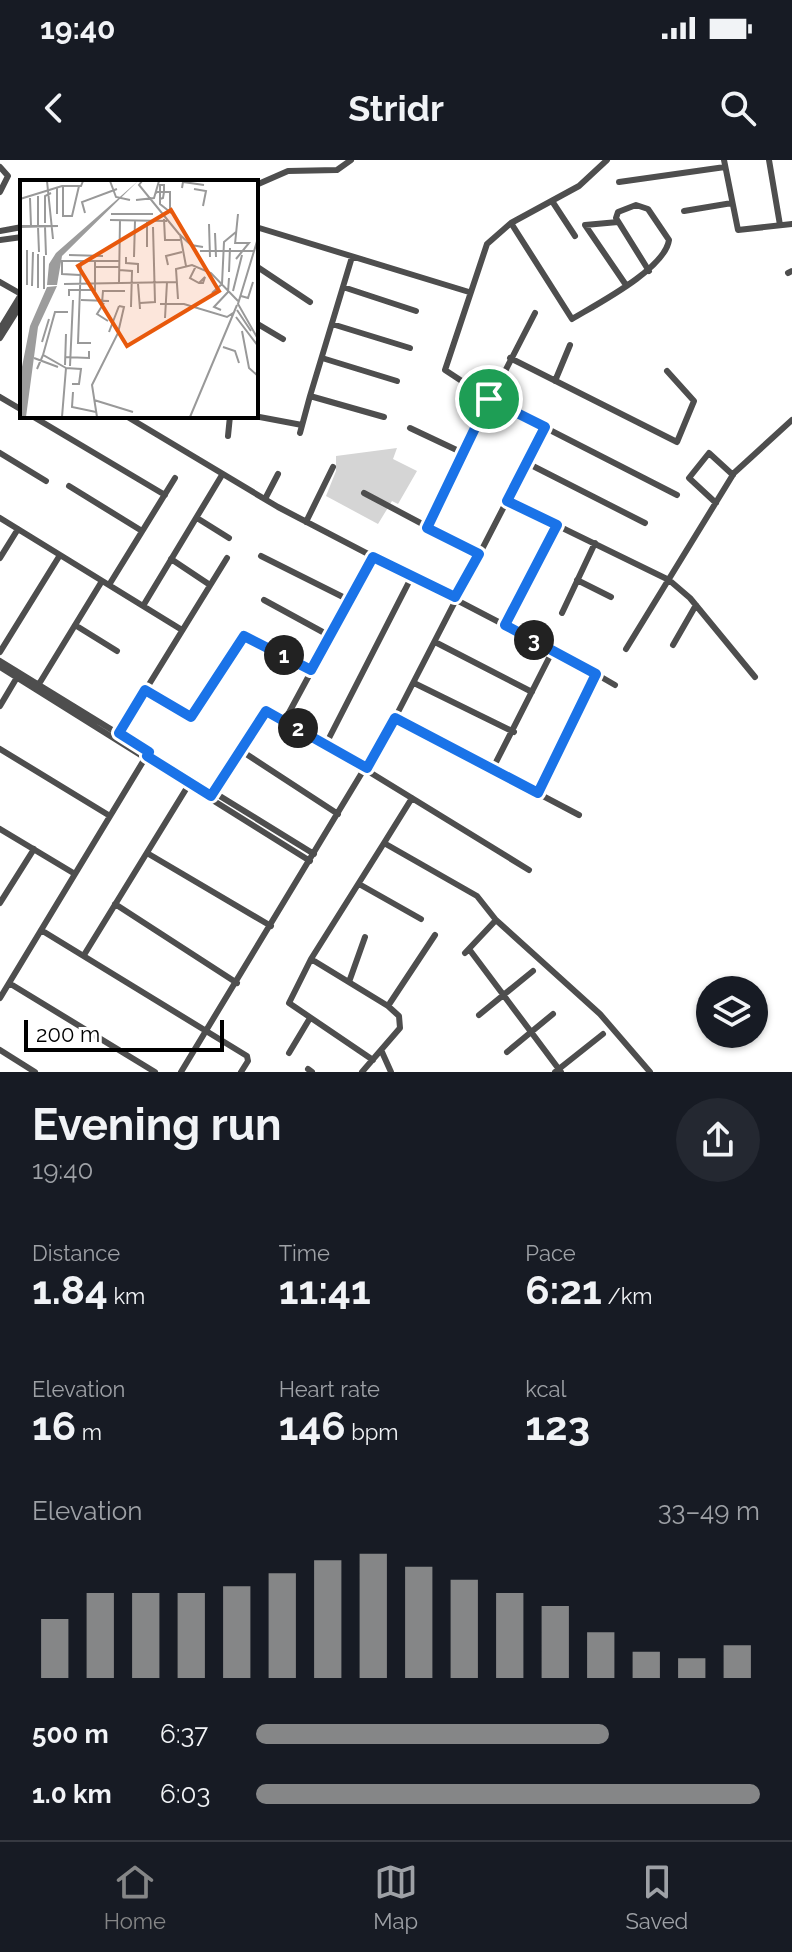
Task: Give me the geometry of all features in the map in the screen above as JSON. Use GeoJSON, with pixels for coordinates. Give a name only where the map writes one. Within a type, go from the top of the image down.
{"type":"FeatureCollection","features":[{"type":"Feature","properties":{"kind":"street"},"geometry":{"type":"LineString","coordinates":[[258,184],[288,171],[317,167],[337,170],[351,160]]}},
{"type":"Feature","properties":{"kind":"street"},"geometry":{"type":"LineString","coordinates":[[607,160],[589,180],[511,223],[487,244],[445,370],[447,375],[489,399],[677,495]]}},
{"type":"Feature","properties":{"kind":"street"},"geometry":{"type":"LineString","coordinates":[[769,160],[780,225]]}},
{"type":"Feature","properties":{"kind":"street"},"geometry":{"type":"LineString","coordinates":[[619,182],[724,164],[738,230],[792,224]]}},
{"type":"Feature","properties":{"kind":"street"},"geometry":{"type":"LineString","coordinates":[[0,167],[8,176],[0,192]]}},
{"type":"Feature","properties":{"kind":"street"},"geometry":{"type":"LineString","coordinates":[[552,201],[575,236]]}},
{"type":"Feature","properties":{"kind":"street"},"geometry":{"type":"LineString","coordinates":[[684,211],[732,203]]}},
{"type":"Feature","properties":{"kind":"street"},"geometry":{"type":"LineString","coordinates":[[511,223],[572,319],[649,271],[669,240],[644,206],[618,212],[618,222],[649,271]]}},
{"type":"Feature","properties":{"kind":"street"},"geometry":{"type":"LineString","coordinates":[[618,222],[585,225],[626,285]]}},
{"type":"Feature","properties":{"kind":"street"},"geometry":{"type":"LineString","coordinates":[[0,231],[20,227]]}},
{"type":"Feature","properties":{"kind":"street"},"geometry":{"type":"LineString","coordinates":[[258,229],[469,292]]}},
{"type":"Feature","properties":{"kind":"street"},"geometry":{"type":"LineString","coordinates":[[0,240],[20,240]]}},
{"type":"Feature","properties":{"kind":"street"},"geometry":{"type":"LineString","coordinates":[[258,417],[301,429],[352,257]]}},
{"type":"Feature","properties":{"kind":"street"},"geometry":{"type":"LineString","coordinates":[[258,267],[310,302]]}},
{"type":"Feature","properties":{"kind":"street"},"geometry":{"type":"LineString","coordinates":[[0,282],[20,293]]}},
{"type":"Feature","properties":{"kind":"street"},"geometry":{"type":"LineString","coordinates":[[343,287],[416,311]]}},
{"type":"Feature","properties":{"kind":"street"},"geometry":{"type":"LineString","coordinates":[[0,329],[20,297]]}},
{"type":"Feature","properties":{"kind":"street"},"geometry":{"type":"LineString","coordinates":[[0,338],[20,306]]}},
{"type":"Feature","properties":{"kind":"street"},"geometry":{"type":"LineString","coordinates":[[427,528],[489,399],[535,313]]}},
{"type":"Feature","properties":{"kind":"street"},"geometry":{"type":"LineString","coordinates":[[258,324],[283,339]]}},
{"type":"Feature","properties":{"kind":"street"},"geometry":{"type":"LineString","coordinates":[[332,324],[410,348]]}},
{"type":"Feature","properties":{"kind":"street"},"geometry":{"type":"LineString","coordinates":[[555,381],[570,345]]}},
{"type":"Feature","properties":{"kind":"street"},"geometry":{"type":"LineString","coordinates":[[322,358],[397,381]]}},
{"type":"Feature","properties":{"kind":"street"},"geometry":{"type":"LineString","coordinates":[[510,358],[677,442],[694,401],[667,371]]}},
{"type":"Feature","properties":{"kind":"street"},"geometry":{"type":"LineString","coordinates":[[310,396],[384,417]]}},
{"type":"Feature","properties":{"kind":"street"},"geometry":{"type":"LineString","coordinates":[[0,397],[19,408]]}},
{"type":"Feature","properties":{"kind":"street"},"geometry":{"type":"LineString","coordinates":[[35,418],[165,495]]}},
{"type":"Feature","properties":{"kind":"street"},"geometry":{"type":"LineString","coordinates":[[129,418],[306,522],[455,597],[615,685]]}},
{"type":"Feature","properties":{"kind":"street"},"geometry":{"type":"LineString","coordinates":[[228,436],[230,418]]}},
{"type":"Feature","properties":{"kind":"street"},"geometry":{"type":"LineString","coordinates":[[626,649],[716,503],[717,494],[728,479],[792,420]]}},
{"type":"Feature","properties":{"kind":"street"},"geometry":{"type":"LineString","coordinates":[[181,1072],[367,768],[545,427]]}},
{"type":"Feature","properties":{"kind":"street"},"geometry":{"type":"LineString","coordinates":[[410,428],[463,453]]}},
{"type":"Feature","properties":{"kind":"street"},"geometry":{"type":"LineString","coordinates":[[0,453],[46,481]]}},
{"type":"Feature","properties":{"kind":"street"},"geometry":{"type":"LineString","coordinates":[[716,503],[689,478],[709,453],[728,479]]}},
{"type":"Feature","properties":{"kind":"street"},"geometry":{"type":"LineString","coordinates":[[527,463],[645,523]]}},
{"type":"Feature","properties":{"kind":"street"},"geometry":{"type":"LineString","coordinates":[[306,522],[333,467]]}},
{"type":"Feature","properties":{"kind":"street"},"geometry":{"type":"LineString","coordinates":[[265,499],[278,474]]}},
{"type":"Feature","properties":{"kind":"street"},"geometry":{"type":"LineString","coordinates":[[143,606],[222,475]]}},
{"type":"Feature","properties":{"kind":"street"},"geometry":{"type":"LineString","coordinates":[[109,585],[175,478]]}},
{"type":"Feature","properties":{"kind":"street"},"geometry":{"type":"LineString","coordinates":[[69,486],[142,531]]}},
{"type":"Feature","properties":{"kind":"street"},"geometry":{"type":"LineString","coordinates":[[364,493],[479,554]]}},
{"type":"Feature","properties":{"kind":"street"},"geometry":{"type":"LineString","coordinates":[[507,501],[669,580],[696,605],[755,677]]}},
{"type":"Feature","properties":{"kind":"street"},"geometry":{"type":"LineString","coordinates":[[0,518],[182,630]]}},
{"type":"Feature","properties":{"kind":"street"},"geometry":{"type":"LineString","coordinates":[[197,518],[229,538]]}},
{"type":"Feature","properties":{"kind":"street"},"geometry":{"type":"LineString","coordinates":[[505,625],[557,525]]}},
{"type":"Feature","properties":{"kind":"street"},"geometry":{"type":"LineString","coordinates":[[0,558],[18,529]]}},
{"type":"Feature","properties":{"kind":"street"},"geometry":{"type":"LineString","coordinates":[[562,613],[595,543]]}},
{"type":"Feature","properties":{"kind":"street"},"geometry":{"type":"LineString","coordinates":[[0,652],[60,555]]}},
{"type":"Feature","properties":{"kind":"street"},"geometry":{"type":"LineString","coordinates":[[261,556],[349,600]]}},
{"type":"Feature","properties":{"kind":"street"},"geometry":{"type":"LineString","coordinates":[[285,720],[373,557]]}},
{"type":"Feature","properties":{"kind":"street"},"geometry":{"type":"LineString","coordinates":[[119,733],[227,558]]}},
{"type":"Feature","properties":{"kind":"street"},"geometry":{"type":"LineString","coordinates":[[171,559],[210,585]]}},
{"type":"Feature","properties":{"kind":"street"},"geometry":{"type":"LineString","coordinates":[[326,744],[412,576]]}},
{"type":"Feature","properties":{"kind":"street"},"geometry":{"type":"LineString","coordinates":[[577,580],[611,597]]}},
{"type":"Feature","properties":{"kind":"street"},"geometry":{"type":"LineString","coordinates":[[39,684],[102,581]]}},
{"type":"Feature","properties":{"kind":"street"},"geometry":{"type":"LineString","coordinates":[[264,600],[330,636]]}},
{"type":"Feature","properties":{"kind":"street"},"geometry":{"type":"LineString","coordinates":[[673,645],[696,605]]}},
{"type":"Feature","properties":{"kind":"street"},"geometry":{"type":"LineString","coordinates":[[75,625],[117,651]]}},
{"type":"Feature","properties":{"kind":"street"},"geometry":{"type":"LineString","coordinates":[[145,690],[191,717],[244,636],[311,670]]}},
{"type":"Feature","properties":{"kind":"street"},"geometry":{"type":"LineString","coordinates":[[435,642],[532,692]]}},
{"type":"Feature","properties":{"kind":"street"},"geometry":{"type":"LineString","coordinates":[[492,770],[553,650]]}},
{"type":"Feature","properties":{"kind":"street"},"geometry":{"type":"LineString","coordinates":[[0,661],[312,857]]}},
{"type":"Feature","properties":{"kind":"street"},"geometry":{"type":"LineString","coordinates":[[0,667],[39,684],[148,754]]}},
{"type":"Feature","properties":{"kind":"street"},"geometry":{"type":"LineString","coordinates":[[538,793],[596,674]]}},
{"type":"Feature","properties":{"kind":"street"},"geometry":{"type":"LineString","coordinates":[[0,706],[18,675]]}},
{"type":"Feature","properties":{"kind":"street"},"geometry":{"type":"LineString","coordinates":[[414,683],[514,732]]}},
{"type":"Feature","properties":{"kind":"street"},"geometry":{"type":"LineString","coordinates":[[212,794],[266,711],[367,768],[529,870]]}},
{"type":"Feature","properties":{"kind":"street"},"geometry":{"type":"LineString","coordinates":[[395,718],[579,815]]}},
{"type":"Feature","properties":{"kind":"street"},"geometry":{"type":"LineString","coordinates":[[0,749],[110,816]]}},
{"type":"Feature","properties":{"kind":"street"},"geometry":{"type":"LineString","coordinates":[[240,750],[338,814]]}},
{"type":"Feature","properties":{"kind":"street"},"geometry":{"type":"LineString","coordinates":[[0,998],[148,754]]}},
{"type":"Feature","properties":{"kind":"street"},"geometry":{"type":"LineString","coordinates":[[84,955],[191,781]]}},
{"type":"Feature","properties":{"kind":"street"},"geometry":{"type":"LineString","coordinates":[[373,1060],[289,1003],[311,959],[412,798]]}},
{"type":"Feature","properties":{"kind":"street"},"geometry":{"type":"LineString","coordinates":[[0,829],[75,874]]}},
{"type":"Feature","properties":{"kind":"street"},"geometry":{"type":"LineString","coordinates":[[384,843],[477,896],[496,920],[600,1014],[650,1072]]}},
{"type":"Feature","properties":{"kind":"street"},"geometry":{"type":"LineString","coordinates":[[1,898],[34,849]]}},
{"type":"Feature","properties":{"kind":"street"},"geometry":{"type":"LineString","coordinates":[[147,853],[271,926]]}},
{"type":"Feature","properties":{"kind":"street"},"geometry":{"type":"LineString","coordinates":[[359,884],[421,919]]}},
{"type":"Feature","properties":{"kind":"street"},"geometry":{"type":"LineString","coordinates":[[115,904],[237,983]]}},
{"type":"Feature","properties":{"kind":"street"},"geometry":{"type":"LineString","coordinates":[[496,920],[467,951],[559,1071],[603,1034]]}},
{"type":"Feature","properties":{"kind":"street"},"geometry":{"type":"LineString","coordinates":[[41,930],[247,1056],[248,1061],[241,1072]]}},
{"type":"Feature","properties":{"kind":"street"},"geometry":{"type":"LineString","coordinates":[[388,1006],[435,935]]}},
{"type":"Feature","properties":{"kind":"street"},"geometry":{"type":"LineString","coordinates":[[349,982],[365,937]]}},
{"type":"Feature","properties":{"kind":"street"},"geometry":{"type":"LineString","coordinates":[[311,959],[388,1006],[401,1022],[382,1052],[362,1072]]}},
{"type":"Feature","properties":{"kind":"street"},"geometry":{"type":"LineString","coordinates":[[479,1015],[533,971]]}},
{"type":"Feature","properties":{"kind":"street"},"geometry":{"type":"LineString","coordinates":[[9,983],[155,1072]]}},
{"type":"Feature","properties":{"kind":"street"},"geometry":{"type":"LineString","coordinates":[[507,1052],[553,1014]]}},
{"type":"Feature","properties":{"kind":"street"},"geometry":{"type":"LineString","coordinates":[[289,1053],[310,1018]]}},
{"type":"Feature","properties":{"kind":"street"},"geometry":{"type":"LineString","coordinates":[[0,1050],[35,1072]]}},
{"type":"Feature","properties":{"kind":"street"},"geometry":{"type":"LineString","coordinates":[[382,1052],[391,1072]]}},
{"type":"Feature","properties":{"kind":"shaded area"},"geometry":{"type":"Polygon","coordinates":[[[397,448],[393,459],[417,471],[398,504],[392,501],[378,524],[326,496],[336,471],[336,456],[397,448]]]}},
{"type":"Feature","properties":{"kind":"route"},"geometry":{"type":"LineString","coordinates":[[489,399],[545,427],[507,501],[557,525],[505,625],[596,674],[538,793],[395,718],[367,768],[266,711],[211,796],[147,756],[149,752],[119,733],[145,690],[186,717],[191,717],[244,636],[311,670],[373,557],[455,597],[479,554],[427,528],[489,399]]}}]}
